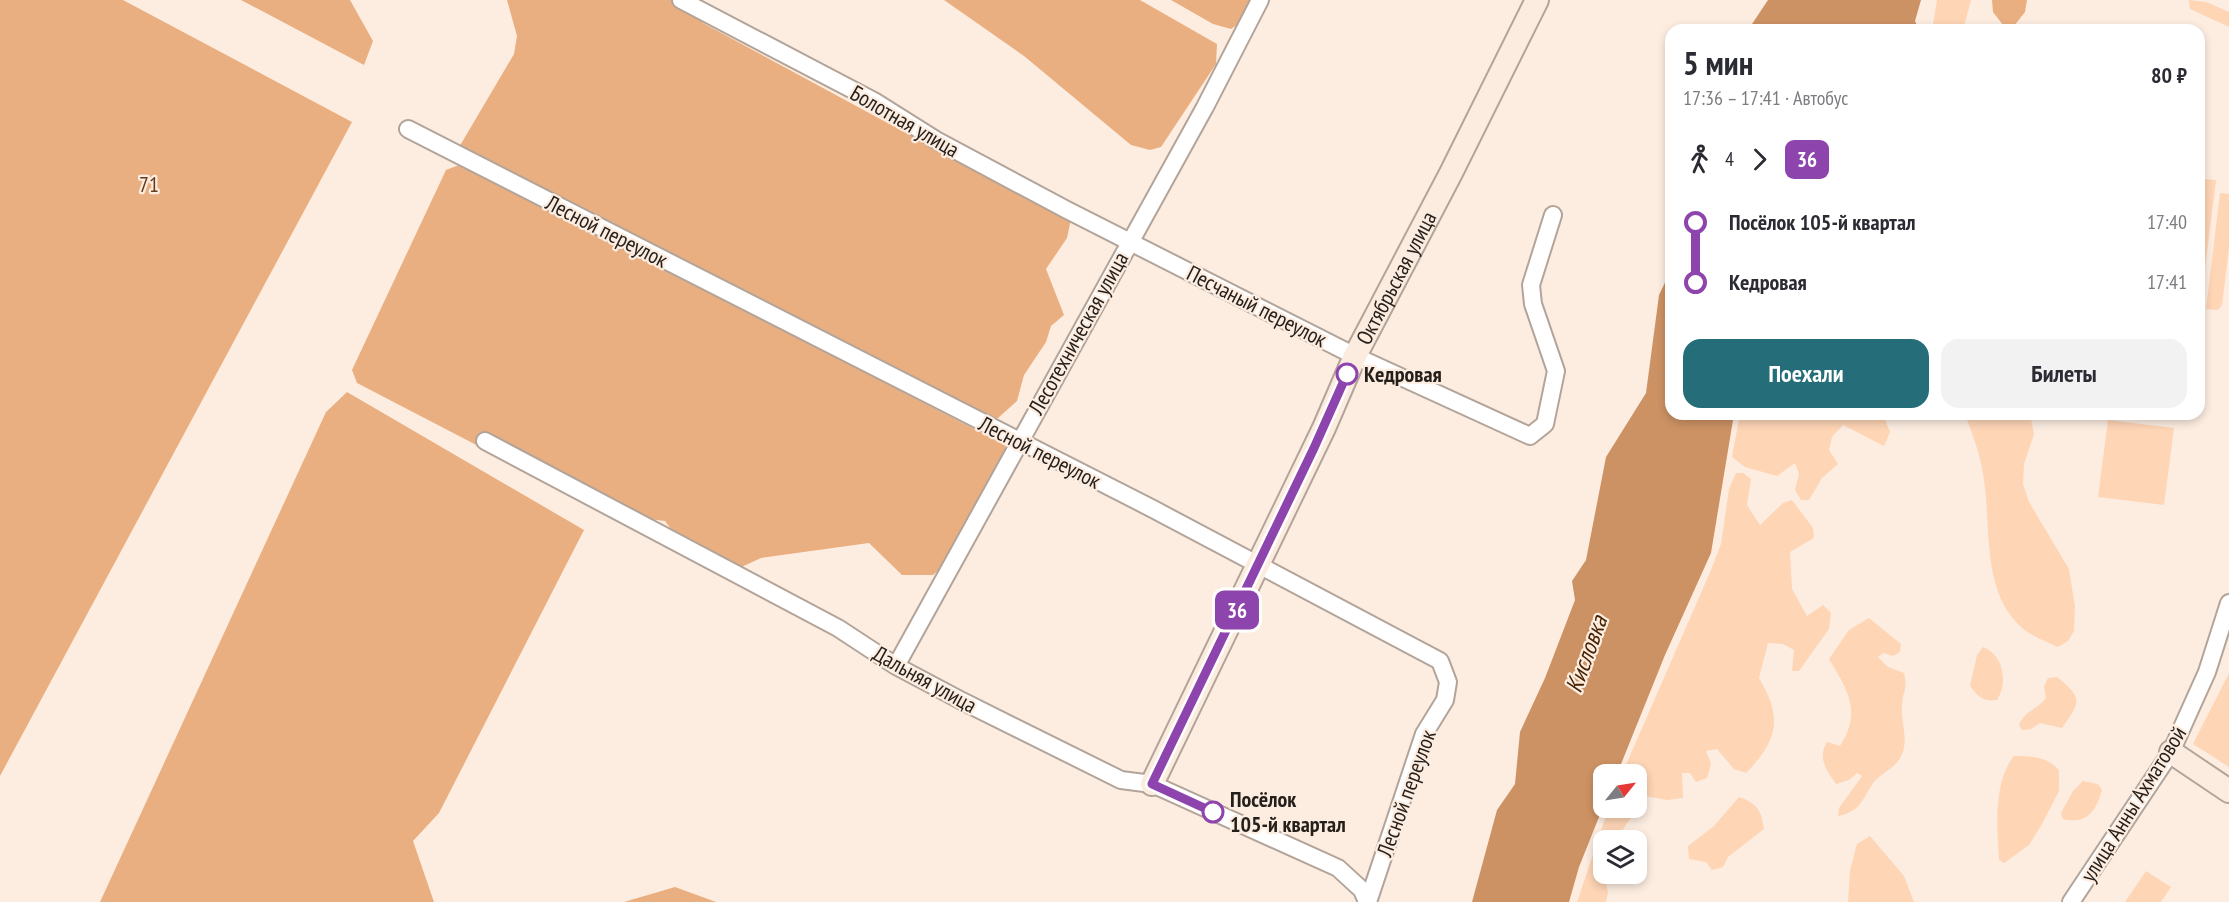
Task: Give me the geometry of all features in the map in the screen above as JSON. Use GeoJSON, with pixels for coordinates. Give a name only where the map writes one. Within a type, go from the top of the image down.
{"type":"FeatureCollection","features":[{"type":"Feature","properties":{"kind":"street","name":"Болотная улица"},"geometry":{"type":"LineString","coordinates":[[681,0],[874,100],[946,145],[1130,241]]}},
{"type":"Feature","properties":{"kind":"street","name":"Лесотехническая улица"},"geometry":{"type":"LineString","coordinates":[[896,666],[1018,441],[1205,107],[1260,0]]}},
{"type":"Feature","properties":{"kind":"street","name":"Октябрьская улица"},"geometry":{"type":"LineString","coordinates":[[1152,784],[1258,565],[1355,356],[1451,173],[1537,0]]}},
{"type":"Feature","properties":{"kind":"street","name":"Лесной переулок"},"geometry":{"type":"LineString","coordinates":[[408,129],[1018,441],[1440,661],[1449,682],[1444,700],[1424,734],[1368,902]]}},
{"type":"Feature","properties":{"kind":"street","name":"Песчаный переулок"},"geometry":{"type":"LineString","coordinates":[[1130,241],[1355,356],[1530,436],[1538,432],[1545,424],[1556,371],[1533,304],[1531,285],[1553,215]]}},
{"type":"Feature","properties":{"kind":"street","name":"Дальняя улица"},"geometry":{"type":"LineString","coordinates":[[485,441],[838,628],[896,666],[1121,780],[1152,784],[1338,868],[1362,890],[1368,902]]}},
{"type":"Feature","properties":{"kind":"street","name":"улица Анны Ахматовой"},"geometry":{"type":"LineString","coordinates":[[2071,902],[2171,752],[2207,672],[2229,603]]}},
{"type":"Feature","properties":{"kind":"street"},"geometry":{"type":"LineString","coordinates":[[2171,752],[2229,790]]}},
{"type":"Feature","properties":{"kind":"shaded area"},"geometry":{"type":"Polygon","coordinates":[[[1937,0],[1971,0],[1965,24],[1933,24],[1937,0]]]}},
{"type":"Feature","properties":{"kind":"shaded area"},"geometry":{"type":"Polygon","coordinates":[[[2189,0],[2206,2],[2229,12],[2229,27],[2190,9],[2189,0]]]}},
{"type":"Feature","properties":{"kind":"shaded area"},"geometry":{"type":"Polygon","coordinates":[[[2205,179],[2216,180],[2205,268],[2205,179]]]}},
{"type":"Feature","properties":{"kind":"shaded area"},"geometry":{"type":"Polygon","coordinates":[[[2220,193],[2229,194],[2229,248],[2222,305],[2218,310],[2206,309],[2220,193]]]}},
{"type":"Feature","properties":{"kind":"shaded area"},"geometry":{"type":"Polygon","coordinates":[[[1739,420],[1885,420],[1890,432],[1884,446],[1843,425],[1832,437],[1829,450],[1838,464],[1822,478],[1809,500],[1801,500],[1795,490],[1799,474],[1795,463],[1777,476],[1745,467],[1732,457],[1739,420]]]}},
{"type":"Feature","properties":{"kind":"shaded area"},"geometry":{"type":"Polygon","coordinates":[[[1967,420],[2031,420],[2034,434],[2024,464],[2023,484],[2029,502],[2069,569],[2075,607],[2074,631],[2068,641],[2058,647],[2022,628],[2006,609],[1998,593],[1990,556],[1983,471],[1967,420]]]}},
{"type":"Feature","properties":{"kind":"shaded area"},"geometry":{"type":"Polygon","coordinates":[[[2108,420],[2174,428],[2164,505],[2098,497],[2108,420]]]}},
{"type":"Feature","properties":{"kind":"shaded area"},"geometry":{"type":"Polygon","coordinates":[[[1736,473],[1743,473],[1751,479],[1747,505],[1760,525],[1783,503],[1792,500],[1813,528],[1814,538],[1790,552],[1792,589],[1807,616],[1823,605],[1831,613],[1829,629],[1799,671],[1792,671],[1794,650],[1783,644],[1768,643],[1759,678],[1772,705],[1774,728],[1765,750],[1746,773],[1734,769],[1717,749],[1706,751],[1711,764],[1707,778],[1696,782],[1690,773],[1682,773],[1683,798],[1667,800],[1647,796],[1647,764],[1626,764],[1721,544],[1729,489],[1736,473]]]}},
{"type":"Feature","properties":{"kind":"shaded area"},"geometry":{"type":"Polygon","coordinates":[[[1869,618],[1901,644],[1900,652],[1893,656],[1884,653],[1878,657],[1888,667],[1904,673],[1902,711],[1904,746],[1899,760],[1874,782],[1859,805],[1851,812],[1838,816],[1839,808],[1862,776],[1857,773],[1849,780],[1836,784],[1824,764],[1823,753],[1827,742],[1840,746],[1847,734],[1851,712],[1847,691],[1829,659],[1849,630],[1869,618]]]}},
{"type":"Feature","properties":{"kind":"shaded area"},"geometry":{"type":"Polygon","coordinates":[[[1983,647],[1996,656],[2002,670],[2002,686],[1997,700],[1982,698],[1970,686],[1977,655],[1983,647]]]}},
{"type":"Feature","properties":{"kind":"shaded area"},"geometry":{"type":"Polygon","coordinates":[[[2229,673],[2229,767],[2193,744],[2229,673]]]}},
{"type":"Feature","properties":{"kind":"shaded area"},"geometry":{"type":"Polygon","coordinates":[[[2057,677],[2075,695],[2076,706],[2073,712],[2062,728],[2040,723],[2031,729],[2022,730],[2019,725],[2022,720],[2046,698],[2044,686],[2048,678],[2057,677]]]}},
{"type":"Feature","properties":{"kind":"shaded area"},"geometry":{"type":"Polygon","coordinates":[[[2014,756],[2039,758],[2049,762],[2059,770],[2059,791],[2029,845],[2004,863],[1999,860],[1999,792],[2007,767],[2014,756]]]}},
{"type":"Feature","properties":{"kind":"shaded area"},"geometry":{"type":"Polygon","coordinates":[[[2083,781],[2098,784],[2102,790],[2097,805],[2084,818],[2063,819],[2061,813],[2073,791],[2083,781]]]}},
{"type":"Feature","properties":{"kind":"shaded area"},"geometry":{"type":"Polygon","coordinates":[[[1739,797],[1757,808],[1762,817],[1764,829],[1728,857],[1723,867],[1712,870],[1706,862],[1689,859],[1688,846],[1714,826],[1739,797]]]}},
{"type":"Feature","properties":{"kind":"shaded area"},"geometry":{"type":"Polygon","coordinates":[[[1605,818],[1630,818],[1623,830],[1601,830],[1605,818]]]}},
{"type":"Feature","properties":{"kind":"shaded area"},"geometry":{"type":"Polygon","coordinates":[[[1870,836],[1904,876],[1914,902],[1848,902],[1850,870],[1857,844],[1870,836]]]}},
{"type":"Feature","properties":{"kind":"shaded area"},"geometry":{"type":"Polygon","coordinates":[[[1593,854],[1593,884],[1606,884],[1608,893],[1606,902],[1577,902],[1593,854]]]}},
{"type":"Feature","properties":{"kind":"shaded area"},"geometry":{"type":"Polygon","coordinates":[[[2146,871],[2171,887],[2161,902],[2125,902],[2146,871]]]}},
{"type":"Feature","properties":{"kind":"green space","name":"71"},"geometry":{"type":"Polygon","coordinates":[[[0,0],[123,0],[352,122],[0,776],[0,0]]]}},
{"type":"Feature","properties":{"kind":"green space"},"geometry":{"type":"Polygon","coordinates":[[[241,0],[350,0],[373,41],[364,65],[241,0]]]}},
{"type":"Feature","properties":{"kind":"green space"},"geometry":{"type":"Polygon","coordinates":[[[507,0],[689,0],[703,23],[1045,208],[1071,219],[1067,238],[1046,269],[1064,315],[1051,326],[1046,342],[1024,375],[1017,401],[998,418],[984,418],[458,149],[514,54],[517,36],[507,0]]]}},
{"type":"Feature","properties":{"kind":"green space"},"geometry":{"type":"Polygon","coordinates":[[[944,0],[1140,0],[1217,44],[1216,64],[1161,147],[1150,150],[1131,145],[1024,56],[944,0]]]}},
{"type":"Feature","properties":{"kind":"green space"},"geometry":{"type":"Polygon","coordinates":[[[1171,0],[1254,0],[1244,20],[1231,29],[1213,24],[1171,0]]]}},
{"type":"Feature","properties":{"kind":"green space"},"geometry":{"type":"Polygon","coordinates":[[[1992,0],[2027,0],[2025,12],[2016,24],[2002,24],[1993,12],[1992,0]]]}},
{"type":"Feature","properties":{"kind":"green space"},"geometry":{"type":"Polygon","coordinates":[[[462,164],[1005,445],[1010,467],[948,563],[933,575],[902,575],[869,543],[761,558],[733,571],[687,551],[665,521],[641,518],[621,520],[357,383],[352,370],[446,170],[462,164]]]}},
{"type":"Feature","properties":{"kind":"green space"},"geometry":{"type":"Polygon","coordinates":[[[347,392],[584,530],[439,813],[413,841],[434,902],[100,902],[326,412],[347,392]]]}},
{"type":"Feature","properties":{"kind":"green space"},"geometry":{"type":"Polygon","coordinates":[[[675,887],[716,902],[624,902],[675,887]]]}},
{"type":"Feature","properties":{"kind":"water"},"geometry":{"type":"Polygon","coordinates":[[[1768,0],[1921,0],[1915,21],[1916,24],[1752,24],[1768,0]]]}},
{"type":"Feature","properties":{"kind":"water","name":"Кисловка"},"geometry":{"type":"Polygon","coordinates":[[[1665,282],[1665,420],[1733,420],[1711,553],[1665,655],[1621,764],[1593,764],[1593,818],[1599,818],[1579,867],[1569,902],[1472,902],[1497,810],[1515,784],[1520,732],[1545,678],[1575,600],[1572,581],[1586,560],[1606,457],[1646,393],[1659,295],[1665,282]]]}},
{"type":"Feature","properties":{"kind":"bus line","name":"36"},"geometry":{"type":"LineString","coordinates":[[1213,812],[1152,784],[1324,428],[1347,374]]}},
{"type":"Feature","properties":{"kind":"place","name":"Кедровая"},"geometry":{"type":"Point","coordinates":[1347,374]}},
{"type":"Feature","properties":{"kind":"place","name":"Посёлок 105-й квартал"},"geometry":{"type":"Point","coordinates":[1213,812]}}]}
